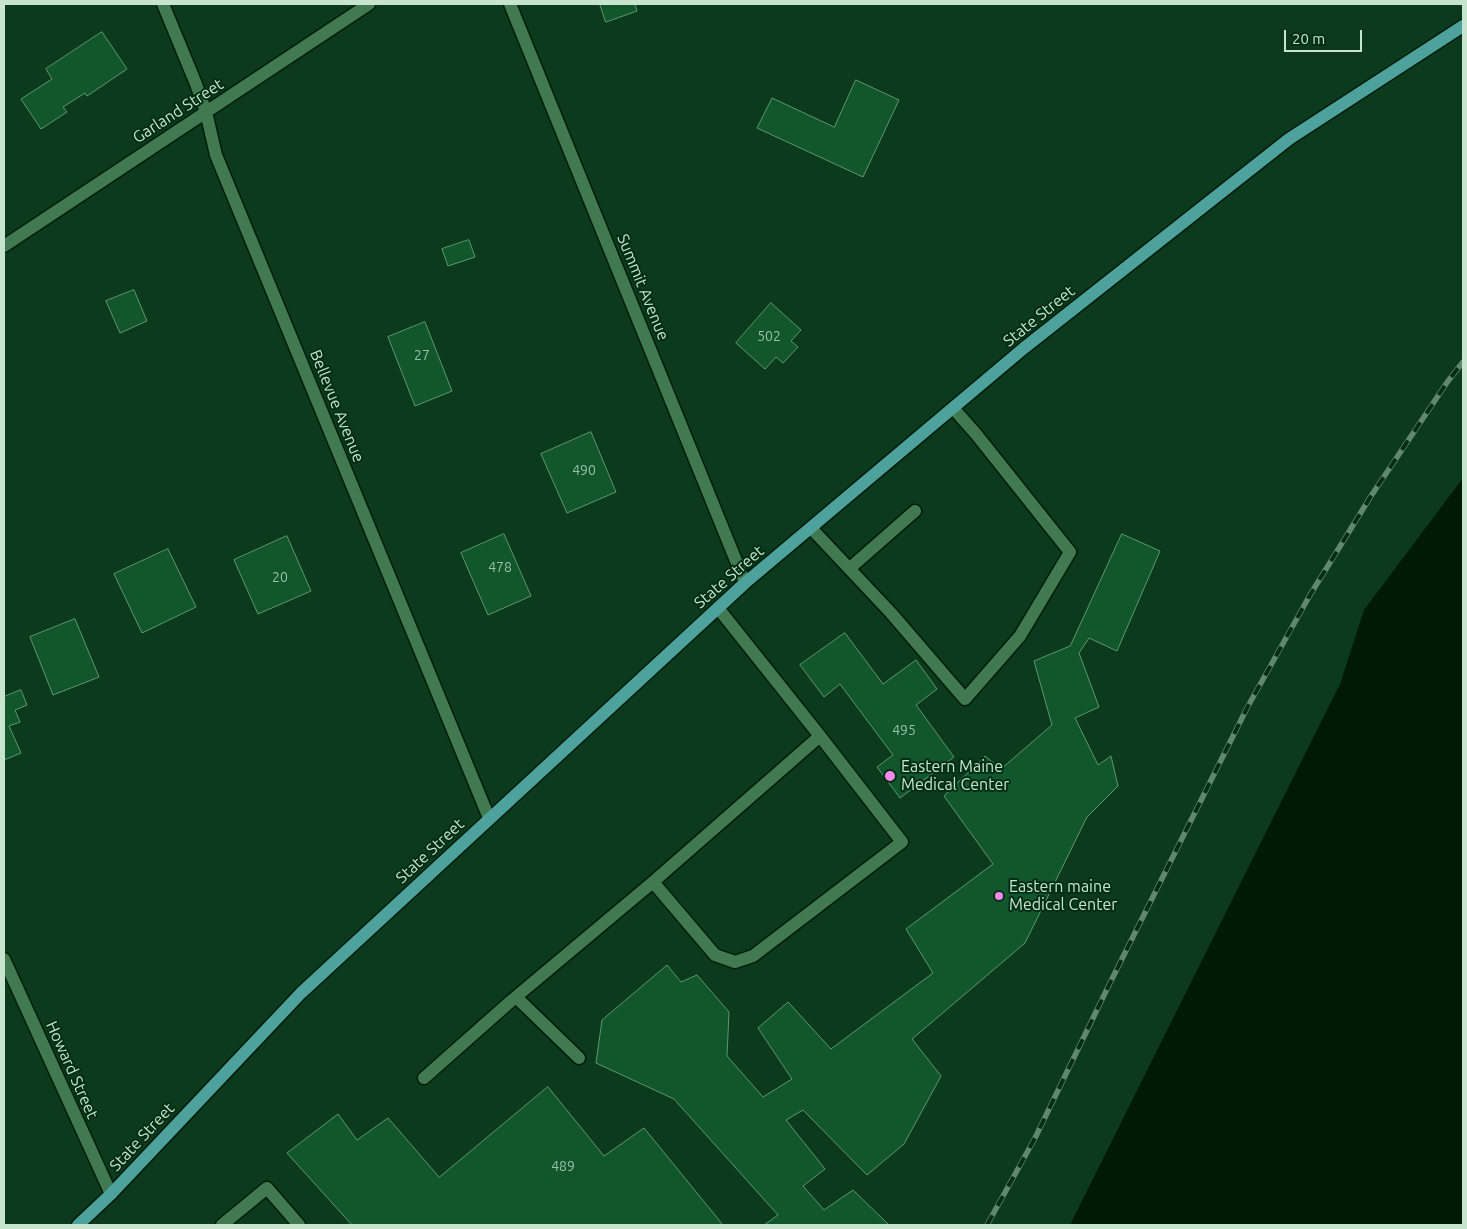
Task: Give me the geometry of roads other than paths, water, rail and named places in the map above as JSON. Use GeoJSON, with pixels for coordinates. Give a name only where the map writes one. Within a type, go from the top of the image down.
{"type":"FeatureCollection","features":[{"type":"Feature","properties":{"kind":"main road","name":"State Street"},"geometry":{"type":"LineString","coordinates":[[78,1225],[111,1194],[301,993],[745,583],[1024,348],[1289,139],[1463,26]]}},
{"type":"Feature","properties":{"kind":"street","name":"Bellevue Avenue"},"geometry":{"type":"LineString","coordinates":[[163,4],[206,112],[216,155],[489,818]]}},
{"type":"Feature","properties":{"kind":"street","name":"Garland Street"},"geometry":{"type":"LineString","coordinates":[[4,246],[369,4]]}},
{"type":"Feature","properties":{"kind":"street","name":"Summit Avenue"},"geometry":{"type":"LineString","coordinates":[[510,4],[745,583]]}},
{"type":"Feature","properties":{"kind":"street"},"geometry":{"type":"LineString","coordinates":[[811,528],[850,568],[966,699],[1020,636],[1070,552],[953,408]]}},
{"type":"Feature","properties":{"kind":"street"},"geometry":{"type":"LineString","coordinates":[[850,568],[915,511]]}},
{"type":"Feature","properties":{"kind":"street"},"geometry":{"type":"LineString","coordinates":[[653,882],[715,955],[735,962],[753,956],[902,842],[718,608]]}},
{"type":"Feature","properties":{"kind":"street"},"geometry":{"type":"LineString","coordinates":[[424,1078],[820,736]]}},
{"type":"Feature","properties":{"kind":"street","name":"Howard Street"},"geometry":{"type":"LineString","coordinates":[[4,959],[111,1194]]}},
{"type":"Feature","properties":{"kind":"street"},"geometry":{"type":"LineString","coordinates":[[516,997],[579,1058]]}},
{"type":"Feature","properties":{"kind":"street"},"geometry":{"type":"LineString","coordinates":[[222,1225],[267,1188],[299,1225]]}},
{"type":"Feature","properties":{"kind":"railway"},"geometry":{"type":"LineString","coordinates":[[987,1225],[1035,1138],[1247,708],[1310,595],[1371,496],[1448,381],[1463,362]]}},
{"type":"Feature","properties":{"kind":"place","name":"Eastern Maine Medical Center"},"geometry":{"type":"Point","coordinates":[890,776]}},
{"type":"Feature","properties":{"kind":"place","name":"Eastern maine Medical Center"},"geometry":{"type":"Point","coordinates":[999,896]}}]}
